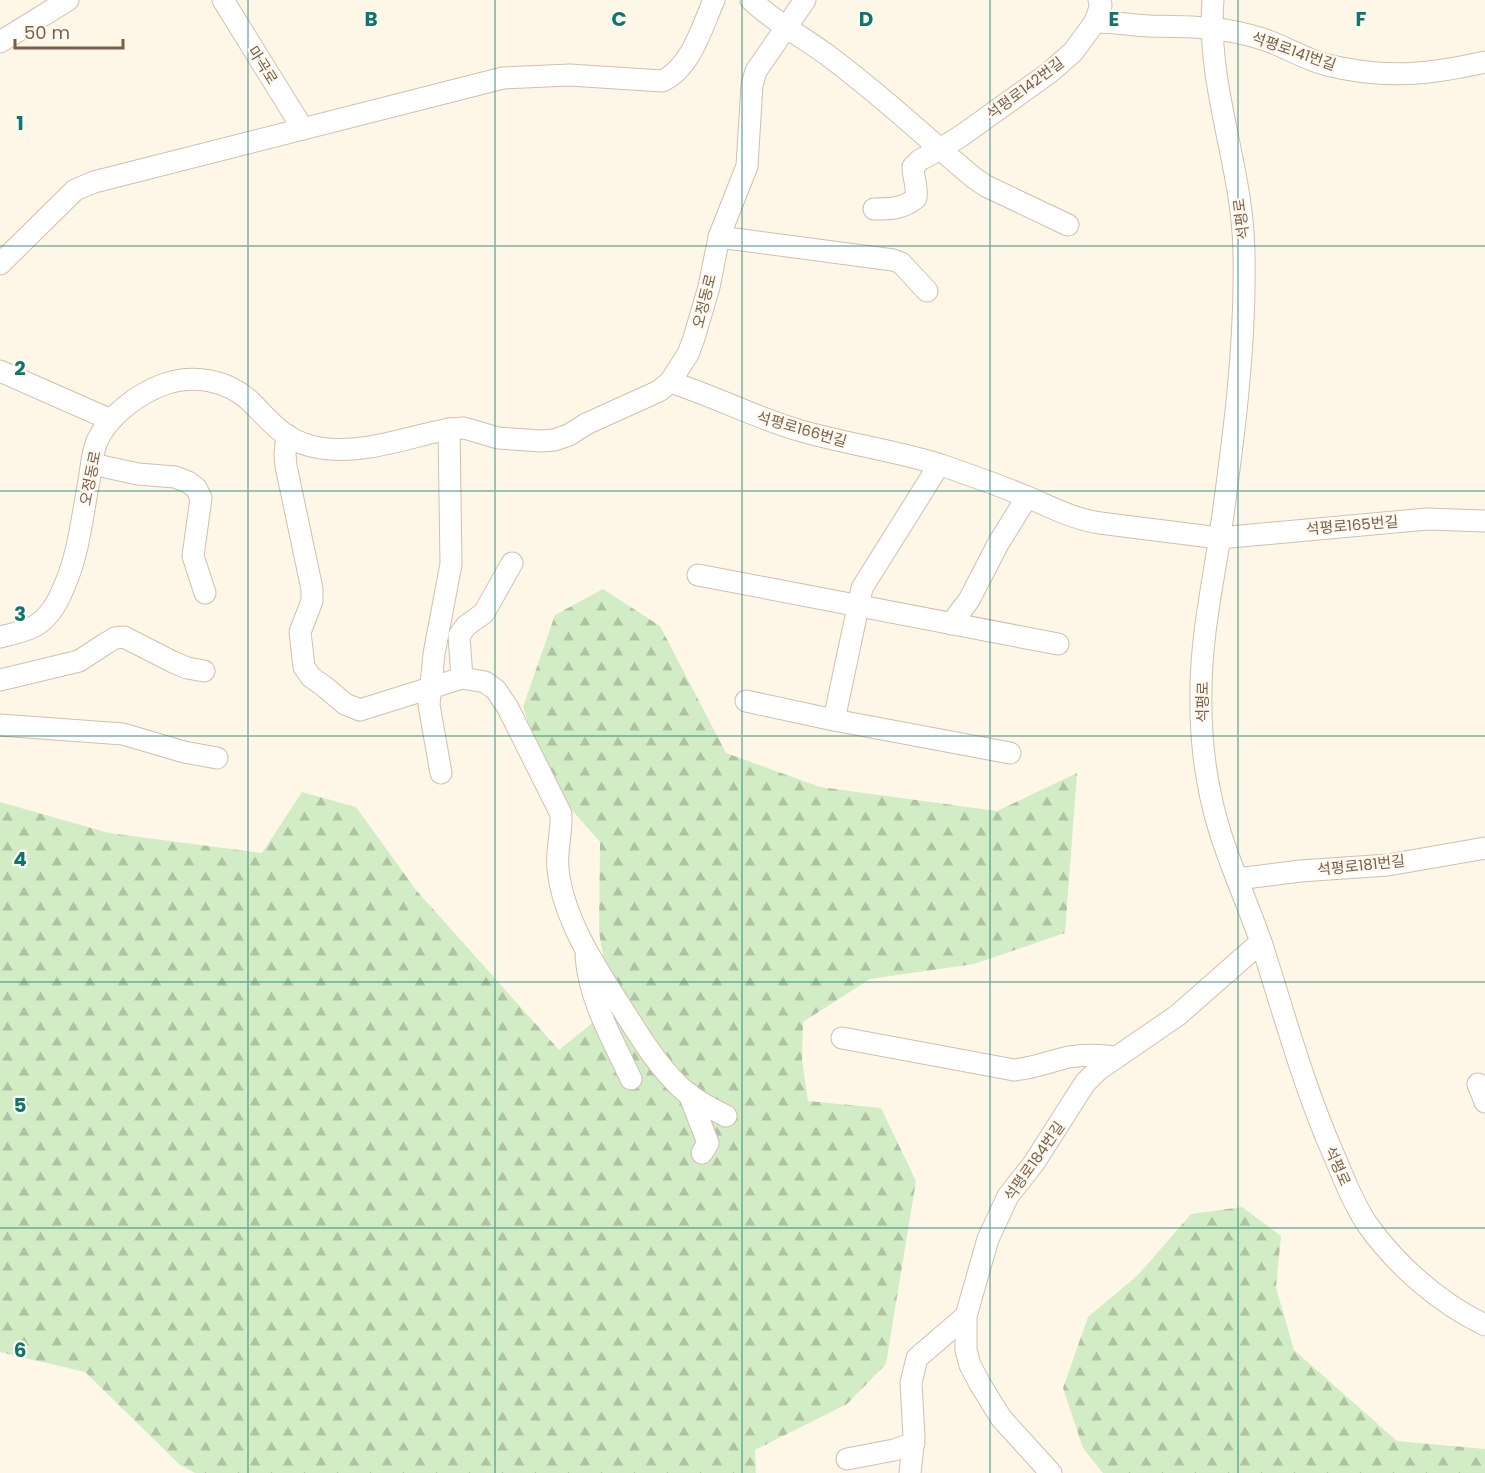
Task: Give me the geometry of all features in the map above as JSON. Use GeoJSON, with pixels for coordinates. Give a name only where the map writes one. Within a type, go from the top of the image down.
{"type":"FeatureCollection","features":[{"type":"Feature","properties":{"kind":"street"},"geometry":{"type":"LineString","coordinates":[[0,42],[69,0]]}},
{"type":"Feature","properties":{"kind":"street","name":"마곡로"},"geometry":{"type":"LineString","coordinates":[[223,0],[303,129]]}},
{"type":"Feature","properties":{"kind":"street"},"geometry":{"type":"LineString","coordinates":[[0,264],[67,197],[83,186],[503,78],[570,75],[662,81],[672,76],[681,67],[714,0]]}},
{"type":"Feature","properties":{"kind":"street"},"geometry":{"type":"LineString","coordinates":[[751,0],[868,86],[974,178],[1068,225]]}},
{"type":"Feature","properties":{"kind":"street","name":"오정동로"},"geometry":{"type":"LineString","coordinates":[[0,637],[36,626],[47,617],[58,600],[72,568],[78,546],[97,441],[111,420],[146,392],[190,378],[218,382],[249,400],[262,416],[295,440],[318,447],[348,450],[449,429],[464,428],[498,438],[554,440],[659,392],[670,382],[688,354],[709,288],[719,237],[747,166],[750,100],[754,78],[766,55],[805,0]]}},
{"type":"Feature","properties":{"kind":"street"},"geometry":{"type":"LineString","coordinates":[[1099,0],[1101,5],[1095,22],[1211,27]]}},
{"type":"Feature","properties":{"kind":"street","name":"석평로"},"geometry":{"type":"LineString","coordinates":[[1213,0],[1211,27],[1215,81],[1241,211],[1244,252],[1243,327],[1236,409],[1220,538],[1206,614],[1201,691],[1203,741],[1209,793],[1220,834],[1261,942],[1302,1073],[1349,1192],[1366,1222],[1385,1247],[1412,1274],[1446,1302],[1485,1325]]}},
{"type":"Feature","properties":{"kind":"street","name":"석평로142번길"},"geometry":{"type":"LineString","coordinates":[[874,209],[895,209],[908,205],[916,198],[918,190],[913,177],[913,167],[920,160],[961,136],[1049,74],[1073,52],[1095,22]]}},
{"type":"Feature","properties":{"kind":"street","name":"석평로141번길"},"geometry":{"type":"LineString","coordinates":[[1211,27],[1259,38],[1325,64],[1365,72],[1405,75],[1442,72],[1485,62]]}},
{"type":"Feature","properties":{"kind":"street"},"geometry":{"type":"LineString","coordinates":[[719,237],[893,260],[901,263],[927,291]]}},
{"type":"Feature","properties":{"kind":"street"},"geometry":{"type":"LineString","coordinates":[[0,371],[111,420]]}},
{"type":"Feature","properties":{"kind":"street","name":"석평로166번길"},"geometry":{"type":"LineString","coordinates":[[670,382],[700,391],[752,414],[797,430],[939,465],[1027,497],[1080,520],[1220,538]]}},
{"type":"Feature","properties":{"kind":"street"},"geometry":{"type":"LineString","coordinates":[[441,773],[429,705],[434,654],[451,564],[449,429]]}},
{"type":"Feature","properties":{"kind":"street"},"geometry":{"type":"LineString","coordinates":[[288,435],[286,466],[312,589],[312,601],[300,632],[304,667],[311,677],[345,704],[360,710],[462,678],[473,678],[496,690],[508,708],[561,814],[558,868],[564,895],[586,946],[646,1046],[675,1082],[689,1094],[726,1116]]}},
{"type":"Feature","properties":{"kind":"street"},"geometry":{"type":"LineString","coordinates":[[92,464],[138,474],[175,477],[196,488],[201,498],[193,556],[205,593]]}},
{"type":"Feature","properties":{"kind":"street"},"geometry":{"type":"LineString","coordinates":[[834,720],[862,588],[939,465]]}},
{"type":"Feature","properties":{"kind":"street"},"geometry":{"type":"LineString","coordinates":[[951,624],[969,600],[993,551],[1027,497]]}},
{"type":"Feature","properties":{"kind":"street","name":"석평로165번길"},"geometry":{"type":"LineString","coordinates":[[1220,538],[1427,519],[1485,521]]}},
{"type":"Feature","properties":{"kind":"street"},"geometry":{"type":"LineString","coordinates":[[462,678],[459,636],[466,626],[484,613],[512,564]]}},
{"type":"Feature","properties":{"kind":"street"},"geometry":{"type":"LineString","coordinates":[[698,575],[1058,644]]}},
{"type":"Feature","properties":{"kind":"street"},"geometry":{"type":"LineString","coordinates":[[0,681],[79,662],[115,638],[124,637],[187,668],[204,671]]}},
{"type":"Feature","properties":{"kind":"street"},"geometry":{"type":"LineString","coordinates":[[746,701],[1010,753]]}},
{"type":"Feature","properties":{"kind":"street"},"geometry":{"type":"LineString","coordinates":[[0,725],[123,734],[184,752],[217,758]]}},
{"type":"Feature","properties":{"kind":"street","name":"석평로181번길"},"geometry":{"type":"LineString","coordinates":[[1237,879],[1300,871],[1388,865],[1485,848]]}},
{"type":"Feature","properties":{"kind":"street","name":"석평로184번길"},"geometry":{"type":"LineString","coordinates":[[1051,1473],[1001,1418],[970,1365],[966,1350],[966,1316],[988,1239],[1008,1196],[1034,1163],[1085,1083],[1117,1057],[1178,1015],[1261,942]]}},
{"type":"Feature","properties":{"kind":"street"},"geometry":{"type":"LineString","coordinates":[[586,946],[590,986],[604,1022],[632,1079]]}},
{"type":"Feature","properties":{"kind":"street"},"geometry":{"type":"LineString","coordinates":[[842,1038],[1014,1070],[1029,1069],[1070,1057],[1090,1054],[1117,1057]]}},
{"type":"Feature","properties":{"kind":"street"},"geometry":{"type":"LineString","coordinates":[[689,1094],[708,1143],[702,1153]]}},
{"type":"Feature","properties":{"kind":"street"},"geometry":{"type":"LineString","coordinates":[[910,1473],[914,1443],[911,1383],[918,1358],[966,1316]]}},
{"type":"Feature","properties":{"kind":"street"},"geometry":{"type":"LineString","coordinates":[[847,1460],[894,1450],[914,1443]]}},
{"type":"Feature","properties":{"kind":"green space"},"geometry":{"type":"Polygon","coordinates":[[[603,589],[660,626],[726,753],[820,787],[997,811],[1077,773],[1065,933],[974,964],[870,979],[803,1022],[802,1059],[808,1101],[881,1108],[916,1181],[886,1364],[847,1404],[755,1450],[756,1473],[195,1473],[180,1465],[85,1372],[0,1352],[0,802],[109,833],[262,853],[302,792],[356,807],[416,890],[559,1050],[612,1007],[599,932],[600,842],[549,784],[523,707],[555,615],[603,589]]]}},
{"type":"Feature","properties":{"kind":"green space"},"geometry":{"type":"Polygon","coordinates":[[[1242,1207],[1281,1236],[1276,1287],[1294,1350],[1397,1441],[1485,1449],[1485,1473],[1103,1473],[1083,1448],[1063,1388],[1088,1317],[1138,1275],[1191,1214],[1242,1207]]]}}]}
